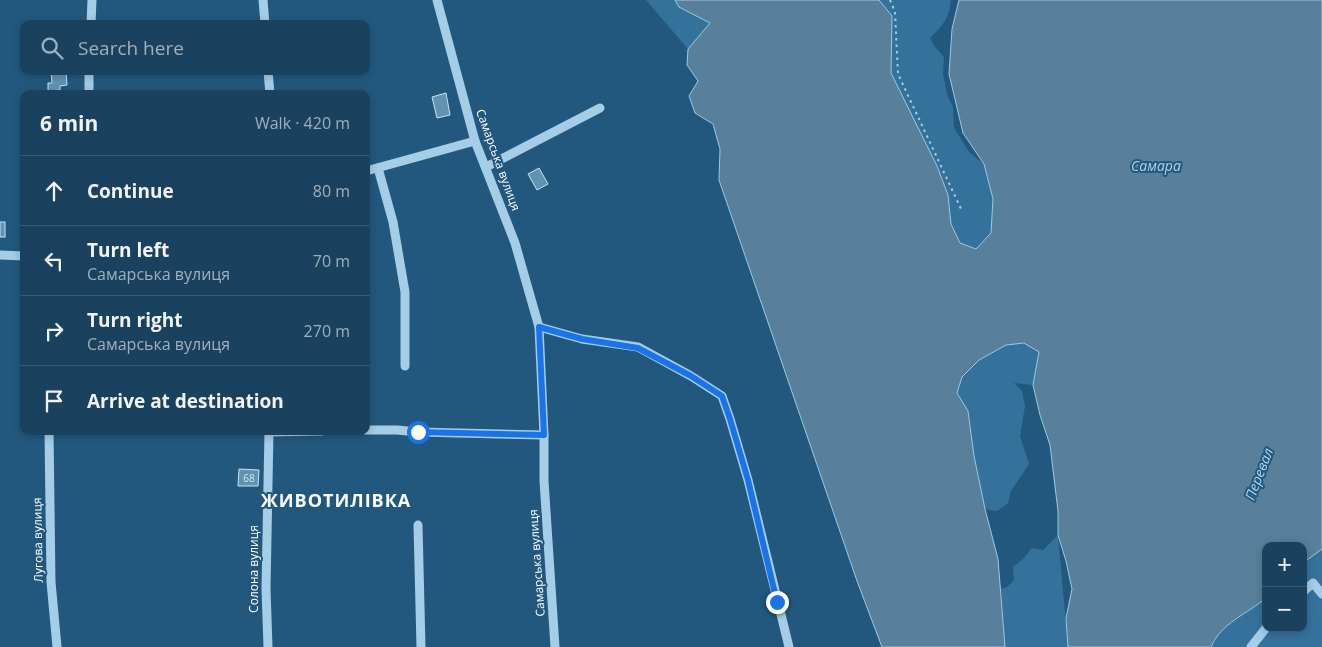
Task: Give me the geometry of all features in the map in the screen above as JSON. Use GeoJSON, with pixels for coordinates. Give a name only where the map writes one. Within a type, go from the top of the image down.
{"type":"FeatureCollection","features":[{"type":"Feature","properties":{"kind":"street"},"geometry":{"type":"LineString","coordinates":[[91,20],[92,0]]}},
{"type":"Feature","properties":{"kind":"street"},"geometry":{"type":"LineString","coordinates":[[263,0],[265,20]]}},
{"type":"Feature","properties":{"kind":"street","name":"Самарська вулиця"},"geometry":{"type":"LineString","coordinates":[[437,0],[475,141],[515,244],[539,327],[544,480],[555,647]]}},
{"type":"Feature","properties":{"kind":"street"},"geometry":{"type":"LineString","coordinates":[[89,90],[90,75]]}},
{"type":"Feature","properties":{"kind":"street"},"geometry":{"type":"LineString","coordinates":[[268,75],[270,90]]}},
{"type":"Feature","properties":{"kind":"street"},"geometry":{"type":"LineString","coordinates":[[486,167],[600,108]]}},
{"type":"Feature","properties":{"kind":"street"},"geometry":{"type":"LineString","coordinates":[[370,170],[475,141]]}},
{"type":"Feature","properties":{"kind":"street"},"geometry":{"type":"LineString","coordinates":[[378,168],[393,222],[405,292],[405,366]]}},
{"type":"Feature","properties":{"kind":"street"},"geometry":{"type":"LineString","coordinates":[[0,255],[20,256]]}},
{"type":"Feature","properties":{"kind":"street"},"geometry":{"type":"LineString","coordinates":[[539,327],[582,339],[638,348],[691,376],[722,396],[748,480],[789,647]]}},
{"type":"Feature","properties":{"kind":"street"},"geometry":{"type":"LineString","coordinates":[[370,430],[544,435]]}},
{"type":"Feature","properties":{"kind":"street","name":"Лугова вулиця"},"geometry":{"type":"LineString","coordinates":[[48,435],[51,582],[57,647]]}},
{"type":"Feature","properties":{"kind":"street","name":"Солона вулиця"},"geometry":{"type":"LineString","coordinates":[[268,647],[266,590],[269,435]]}},
{"type":"Feature","properties":{"kind":"street"},"geometry":{"type":"LineString","coordinates":[[418,525],[421,647]]}},
{"type":"Feature","properties":{"kind":"street"},"geometry":{"type":"LineString","coordinates":[[1307,588],[1313,582],[1322,594]]}},
{"type":"Feature","properties":{"kind":"street"},"geometry":{"type":"LineString","coordinates":[[1254,646],[1263,632]]}},
{"type":"Feature","properties":{"kind":"path"},"geometry":{"type":"LineString","coordinates":[[890,0],[895,12],[898,74],[962,211]]}},
{"type":"Feature","properties":{"kind":"shaded area"},"geometry":{"type":"Polygon","coordinates":[[[646,0],[753,0],[710,23],[688,49],[646,0]]]}},
{"type":"Feature","properties":{"kind":"shaded area"},"geometry":{"type":"Polygon","coordinates":[[[879,0],[951,0],[945,21],[930,38],[944,57],[943,73],[947,95],[953,107],[954,128],[969,152],[984,164],[993,199],[991,233],[977,249],[960,243],[951,224],[948,195],[937,166],[891,73],[892,16],[879,0]]]}},
{"type":"Feature","properties":{"kind":"shaded area"},"geometry":{"type":"Polygon","coordinates":[[[1024,343],[1040,351],[1033,385],[1014,383],[1022,391],[1025,406],[1020,436],[1029,464],[1011,491],[1008,503],[997,511],[985,509],[974,456],[968,411],[957,393],[962,377],[979,360],[1006,345],[1024,343]]]}},
{"type":"Feature","properties":{"kind":"shaded area"},"geometry":{"type":"Polygon","coordinates":[[[1058,535],[1068,647],[1005,647],[1001,589],[1007,587],[1014,580],[1013,567],[1032,548],[1043,550],[1058,535]]]}},
{"type":"Feature","properties":{"kind":"shaded area"},"geometry":{"type":"Polygon","coordinates":[[[1322,549],[1322,647],[1211,647],[1221,631],[1262,601],[1262,632],[1307,632],[1307,560],[1322,549]]]}},
{"type":"Feature","properties":{"kind":"water","name":"Самара"},"geometry":{"type":"Polygon","coordinates":[[[675,0],[879,0],[892,16],[891,73],[937,166],[948,195],[951,224],[960,243],[976,249],[991,233],[993,199],[984,164],[963,133],[949,74],[952,29],[959,0],[1322,0],[1322,549],[1307,560],[1307,542],[1262,542],[1262,601],[1221,631],[1211,647],[1068,647],[1066,618],[1072,589],[1058,535],[1058,511],[1050,445],[1033,385],[1039,352],[1024,343],[1006,345],[979,360],[962,377],[957,393],[968,411],[974,456],[998,559],[1005,647],[882,647],[857,581],[719,180],[720,149],[713,124],[695,113],[689,96],[698,81],[687,65],[688,49],[710,23],[679,7],[675,0]]]}},
{"type":"Feature","properties":{"kind":"building"},"geometry":{"type":"Polygon","coordinates":[[[51,75],[66,75],[67,85],[60,86],[60,90],[48,90],[48,83],[52,83],[51,75]]]}},
{"type":"Feature","properties":{"kind":"building"},"geometry":{"type":"Polygon","coordinates":[[[446,93],[450,115],[437,118],[432,97],[446,93]]]}},
{"type":"Feature","properties":{"kind":"building"},"geometry":{"type":"Polygon","coordinates":[[[539,168],[548,184],[537,190],[528,174],[539,168]]]}},
{"type":"Feature","properties":{"kind":"building"},"geometry":{"type":"Polygon","coordinates":[[[0,222],[5,222],[5,237],[0,237],[0,222]]]}},
{"type":"Feature","properties":{"kind":"building"},"geometry":{"type":"Polygon","coordinates":[[[239,469],[259,470],[258,486],[238,486],[239,469]]]}},
{"type":"Feature","properties":{"kind":"district","name":"ЖИВОТИЛІВКА"},"geometry":{"type":"Point","coordinates":[336,501]}},
{"type":"Feature","properties":{"kind":"route"},"geometry":{"type":"LineString","coordinates":[[418,432],[544,435],[539,327],[582,339],[638,348],[691,376],[722,396],[748,480],[777,602]]}},
{"type":"Feature","properties":{"kind":"water label","name":"Перевал"},"geometry":{"type":"Point","coordinates":[1259,474]}}]}
